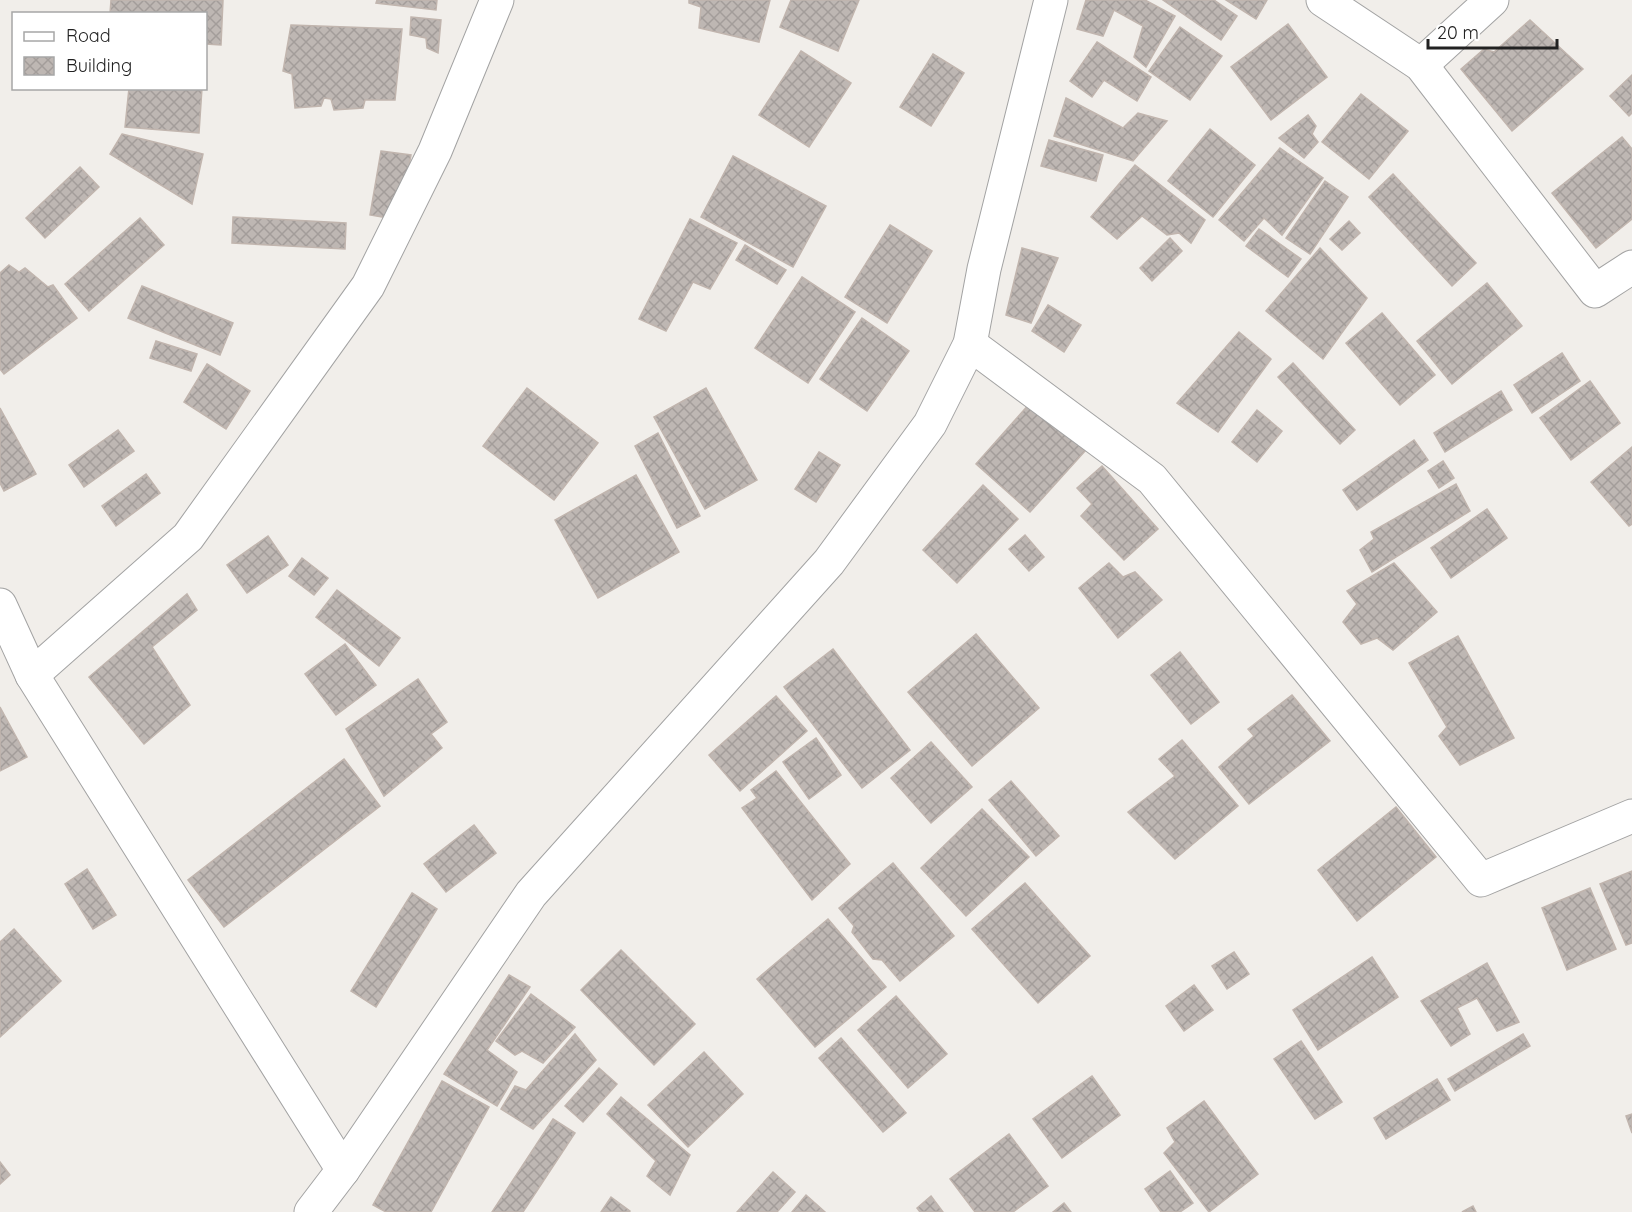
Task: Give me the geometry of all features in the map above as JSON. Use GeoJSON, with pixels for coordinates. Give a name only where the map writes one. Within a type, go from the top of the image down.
{"type":"FeatureCollection","features":[{"type":"Feature","properties":{"kind":"street"},"geometry":{"type":"LineString","coordinates":[[32,675],[188,537],[368,286],[435,151],[497,0]]}},
{"type":"Feature","properties":{"kind":"street"},"geometry":{"type":"LineString","coordinates":[[311,1212],[343,1170],[531,894],[829,562],[930,424],[970,344],[984,269],[1052,0]]}},
{"type":"Feature","properties":{"kind":"street"},"geometry":{"type":"LineString","coordinates":[[1323,0],[1421,65],[1595,291],[1632,267]]}},
{"type":"Feature","properties":{"kind":"street"},"geometry":{"type":"LineString","coordinates":[[1421,65],[1492,0]]}},
{"type":"Feature","properties":{"kind":"street"},"geometry":{"type":"LineString","coordinates":[[970,344],[1152,479],[1481,880],[1632,816]]}},
{"type":"Feature","properties":{"kind":"street"},"geometry":{"type":"LineString","coordinates":[[0,605],[32,675],[343,1170]]}},
{"type":"Feature","properties":{"kind":"building"},"geometry":{"type":"Polygon","coordinates":[[[111,0],[223,0],[221,45],[207,44],[207,12],[110,12],[111,0]]]}},
{"type":"Feature","properties":{"kind":"building"},"geometry":{"type":"Polygon","coordinates":[[[377,0],[437,0],[436,10],[376,3],[377,0]]]}},
{"type":"Feature","properties":{"kind":"building"},"geometry":{"type":"Polygon","coordinates":[[[689,0],[770,0],[759,42],[699,28],[701,7],[689,3],[689,0]]]}},
{"type":"Feature","properties":{"kind":"building"},"geometry":{"type":"Polygon","coordinates":[[[791,0],[859,0],[838,51],[780,27],[791,0]]]}},
{"type":"Feature","properties":{"kind":"building"},"geometry":{"type":"Polygon","coordinates":[[[1086,0],[1145,0],[1175,16],[1146,67],[1134,57],[1143,26],[1114,10],[1103,36],[1077,29],[1086,0]]]}},
{"type":"Feature","properties":{"kind":"building"},"geometry":{"type":"Polygon","coordinates":[[[1163,0],[1214,0],[1237,16],[1221,40],[1163,0]]]}},
{"type":"Feature","properties":{"kind":"building"},"geometry":{"type":"Polygon","coordinates":[[[1226,0],[1267,0],[1256,19],[1226,0]]]}},
{"type":"Feature","properties":{"kind":"building"},"geometry":{"type":"Polygon","coordinates":[[[411,17],[441,20],[438,53],[427,48],[426,38],[410,35],[411,17]]]}},
{"type":"Feature","properties":{"kind":"building"},"geometry":{"type":"Polygon","coordinates":[[[1530,20],[1583,69],[1512,131],[1461,69],[1484,49],[1494,52],[1530,20]]]}},
{"type":"Feature","properties":{"kind":"building"},"geometry":{"type":"Polygon","coordinates":[[[1288,24],[1327,77],[1271,120],[1231,67],[1288,24]]]}},
{"type":"Feature","properties":{"kind":"building"},"geometry":{"type":"Polygon","coordinates":[[[291,25],[402,29],[395,100],[365,100],[363,108],[334,110],[331,99],[324,98],[321,106],[295,108],[292,74],[283,71],[291,25]]]}},
{"type":"Feature","properties":{"kind":"building"},"geometry":{"type":"Polygon","coordinates":[[[1180,27],[1222,56],[1190,100],[1149,71],[1180,27]]]}},
{"type":"Feature","properties":{"kind":"building"},"geometry":{"type":"Polygon","coordinates":[[[1097,42],[1151,77],[1137,101],[1104,80],[1092,97],[1070,81],[1097,42]]]}},
{"type":"Feature","properties":{"kind":"building"},"geometry":{"type":"Polygon","coordinates":[[[801,51],[851,83],[809,147],[759,115],[801,51]]]}},
{"type":"Feature","properties":{"kind":"building"},"geometry":{"type":"Polygon","coordinates":[[[933,54],[964,73],[931,126],[900,107],[933,54]]]}},
{"type":"Feature","properties":{"kind":"building"},"geometry":{"type":"Polygon","coordinates":[[[1632,75],[1632,113],[1629,116],[1610,96],[1632,75]]]}},
{"type":"Feature","properties":{"kind":"building"},"geometry":{"type":"Polygon","coordinates":[[[129,90],[202,90],[199,133],[125,127],[129,90]]]}},
{"type":"Feature","properties":{"kind":"building"},"geometry":{"type":"Polygon","coordinates":[[[1361,94],[1408,131],[1369,179],[1322,142],[1361,94]]]}},
{"type":"Feature","properties":{"kind":"building"},"geometry":{"type":"Polygon","coordinates":[[[1066,98],[1123,128],[1138,113],[1167,121],[1133,161],[1054,136],[1066,98]]]}},
{"type":"Feature","properties":{"kind":"building"},"geometry":{"type":"Polygon","coordinates":[[[1308,115],[1316,126],[1312,134],[1318,142],[1304,158],[1279,138],[1308,115]]]}},
{"type":"Feature","properties":{"kind":"building"},"geometry":{"type":"Polygon","coordinates":[[[1210,129],[1255,165],[1213,217],[1168,181],[1210,129]]]}},
{"type":"Feature","properties":{"kind":"building"},"geometry":{"type":"Polygon","coordinates":[[[122,134],[203,154],[192,204],[110,154],[122,134]]]}},
{"type":"Feature","properties":{"kind":"building"},"geometry":{"type":"Polygon","coordinates":[[[1622,137],[1632,149],[1632,219],[1596,248],[1552,193],[1622,137]]]}},
{"type":"Feature","properties":{"kind":"building"},"geometry":{"type":"Polygon","coordinates":[[[1049,140],[1103,155],[1096,181],[1041,166],[1049,140]]]}},
{"type":"Feature","properties":{"kind":"building"},"geometry":{"type":"Polygon","coordinates":[[[1280,148],[1323,178],[1282,235],[1264,218],[1244,241],[1219,220],[1280,148]]]}},
{"type":"Feature","properties":{"kind":"building"},"geometry":{"type":"Polygon","coordinates":[[[381,151],[411,155],[399,220],[370,215],[381,151]]]}},
{"type":"Feature","properties":{"kind":"building"},"geometry":{"type":"Polygon","coordinates":[[[733,156],[826,206],[793,267],[701,217],[733,156]]]}},
{"type":"Feature","properties":{"kind":"building"},"geometry":{"type":"Polygon","coordinates":[[[1135,165],[1205,220],[1191,243],[1179,233],[1167,235],[1142,216],[1117,239],[1091,217],[1135,165]]]}},
{"type":"Feature","properties":{"kind":"building"},"geometry":{"type":"Polygon","coordinates":[[[80,167],[99,187],[45,238],[26,218],[80,167]]]}},
{"type":"Feature","properties":{"kind":"building"},"geometry":{"type":"Polygon","coordinates":[[[1393,174],[1476,263],[1452,286],[1369,197],[1393,174]]]}},
{"type":"Feature","properties":{"kind":"building"},"geometry":{"type":"Polygon","coordinates":[[[1325,181],[1348,197],[1310,254],[1286,238],[1325,181]]]}},
{"type":"Feature","properties":{"kind":"building"},"geometry":{"type":"Polygon","coordinates":[[[233,217],[346,223],[345,249],[232,243],[233,217]]]}},
{"type":"Feature","properties":{"kind":"building"},"geometry":{"type":"Polygon","coordinates":[[[140,218],[164,245],[89,311],[65,284],[140,218]]]}},
{"type":"Feature","properties":{"kind":"building"},"geometry":{"type":"Polygon","coordinates":[[[690,219],[737,243],[710,289],[693,282],[666,331],[639,319],[690,219]]]}},
{"type":"Feature","properties":{"kind":"building"},"geometry":{"type":"Polygon","coordinates":[[[1349,221],[1360,233],[1342,250],[1330,239],[1349,221]]]}},
{"type":"Feature","properties":{"kind":"building"},"geometry":{"type":"Polygon","coordinates":[[[890,225],[932,251],[887,323],[845,297],[890,225]]]}},
{"type":"Feature","properties":{"kind":"building"},"geometry":{"type":"Polygon","coordinates":[[[1259,229],[1301,259],[1288,277],[1246,246],[1259,229]]]}},
{"type":"Feature","properties":{"kind":"building"},"geometry":{"type":"Polygon","coordinates":[[[1170,238],[1182,251],[1152,281],[1140,268],[1170,238]]]}},
{"type":"Feature","properties":{"kind":"building"},"geometry":{"type":"Polygon","coordinates":[[[745,245],[786,270],[777,284],[736,260],[745,245]]]}},
{"type":"Feature","properties":{"kind":"building"},"geometry":{"type":"Polygon","coordinates":[[[1022,248],[1058,258],[1031,323],[1006,315],[1022,248]]]}},
{"type":"Feature","properties":{"kind":"building"},"geometry":{"type":"Polygon","coordinates":[[[1320,248],[1367,298],[1323,359],[1266,311],[1320,248]]]}},
{"type":"Feature","properties":{"kind":"building"},"geometry":{"type":"Polygon","coordinates":[[[9,265],[19,272],[25,268],[48,287],[53,285],[77,318],[4,374],[0,369],[0,273],[9,265]]]}},
{"type":"Feature","properties":{"kind":"building"},"geometry":{"type":"Polygon","coordinates":[[[802,277],[855,312],[808,383],[755,348],[802,277]]]}},
{"type":"Feature","properties":{"kind":"building"},"geometry":{"type":"Polygon","coordinates":[[[1487,283],[1522,326],[1452,384],[1417,341],[1487,283]]]}},
{"type":"Feature","properties":{"kind":"building"},"geometry":{"type":"Polygon","coordinates":[[[142,286],[233,323],[220,355],[128,318],[142,286]]]}},
{"type":"Feature","properties":{"kind":"building"},"geometry":{"type":"Polygon","coordinates":[[[1048,305],[1081,325],[1064,352],[1032,331],[1048,305]]]}},
{"type":"Feature","properties":{"kind":"building"},"geometry":{"type":"Polygon","coordinates":[[[1382,313],[1435,375],[1400,405],[1346,343],[1382,313]]]}},
{"type":"Feature","properties":{"kind":"building"},"geometry":{"type":"Polygon","coordinates":[[[862,318],[909,351],[867,411],[820,379],[862,318]]]}},
{"type":"Feature","properties":{"kind":"building"},"geometry":{"type":"Polygon","coordinates":[[[1239,332],[1271,359],[1218,432],[1177,403],[1239,332]]]}},
{"type":"Feature","properties":{"kind":"building"},"geometry":{"type":"Polygon","coordinates":[[[156,341],[197,354],[191,371],[150,358],[156,341]]]}},
{"type":"Feature","properties":{"kind":"building"},"geometry":{"type":"Polygon","coordinates":[[[1562,353],[1580,381],[1532,413],[1514,385],[1562,353]]]}},
{"type":"Feature","properties":{"kind":"building"},"geometry":{"type":"Polygon","coordinates":[[[1293,363],[1355,430],[1340,444],[1278,377],[1293,363]]]}},
{"type":"Feature","properties":{"kind":"building"},"geometry":{"type":"Polygon","coordinates":[[[207,364],[250,391],[226,429],[184,402],[207,364]]]}},
{"type":"Feature","properties":{"kind":"building"},"geometry":{"type":"Polygon","coordinates":[[[1590,381],[1620,423],[1571,460],[1540,418],[1590,381]]]}},
{"type":"Feature","properties":{"kind":"building"},"geometry":{"type":"Polygon","coordinates":[[[527,388],[598,443],[554,500],[483,446],[527,388]]]}},
{"type":"Feature","properties":{"kind":"building"},"geometry":{"type":"Polygon","coordinates":[[[706,388],[757,480],[705,509],[654,417],[706,388]]]}},
{"type":"Feature","properties":{"kind":"building"},"geometry":{"type":"Polygon","coordinates":[[[1501,391],[1512,410],[1445,452],[1434,433],[1501,391]]]}},
{"type":"Feature","properties":{"kind":"building"},"geometry":{"type":"Polygon","coordinates":[[[1031,402],[1085,451],[1030,512],[976,464],[1031,402]]]}},
{"type":"Feature","properties":{"kind":"building"},"geometry":{"type":"Polygon","coordinates":[[[0,408],[36,474],[4,491],[0,483],[0,408]]]}},
{"type":"Feature","properties":{"kind":"building"},"geometry":{"type":"Polygon","coordinates":[[[1257,410],[1282,431],[1257,462],[1232,442],[1257,410]]]}},
{"type":"Feature","properties":{"kind":"building"},"geometry":{"type":"Polygon","coordinates":[[[118,430],[134,451],[84,487],[69,465],[118,430]]]}},
{"type":"Feature","properties":{"kind":"building"},"geometry":{"type":"Polygon","coordinates":[[[658,433],[700,516],[677,528],[635,446],[658,433]]]}},
{"type":"Feature","properties":{"kind":"building"},"geometry":{"type":"Polygon","coordinates":[[[1414,440],[1428,460],[1357,510],[1343,490],[1414,440]]]}},
{"type":"Feature","properties":{"kind":"building"},"geometry":{"type":"Polygon","coordinates":[[[1632,447],[1632,524],[1629,526],[1591,482],[1632,447]]]}},
{"type":"Feature","properties":{"kind":"building"},"geometry":{"type":"Polygon","coordinates":[[[819,452],[840,465],[816,502],[795,489],[819,452]]]}},
{"type":"Feature","properties":{"kind":"building"},"geometry":{"type":"Polygon","coordinates":[[[1443,461],[1454,478],[1439,488],[1428,471],[1443,461]]]}},
{"type":"Feature","properties":{"kind":"building"},"geometry":{"type":"Polygon","coordinates":[[[1102,466],[1158,529],[1124,560],[1081,516],[1092,504],[1077,488],[1102,466]]]}},
{"type":"Feature","properties":{"kind":"building"},"geometry":{"type":"Polygon","coordinates":[[[146,474],[160,493],[116,526],[102,506],[146,474]]]}},
{"type":"Feature","properties":{"kind":"building"},"geometry":{"type":"Polygon","coordinates":[[[636,475],[679,552],[598,598],[555,520],[636,475]]]}},
{"type":"Feature","properties":{"kind":"building"},"geometry":{"type":"Polygon","coordinates":[[[1456,484],[1470,511],[1372,572],[1360,550],[1374,539],[1371,532],[1456,484]]]}},
{"type":"Feature","properties":{"kind":"building"},"geometry":{"type":"Polygon","coordinates":[[[983,485],[1018,519],[957,583],[923,550],[983,485]]]}},
{"type":"Feature","properties":{"kind":"building"},"geometry":{"type":"Polygon","coordinates":[[[1487,509],[1507,538],[1451,578],[1431,548],[1487,509]]]}},
{"type":"Feature","properties":{"kind":"building"},"geometry":{"type":"Polygon","coordinates":[[[1025,535],[1044,557],[1029,571],[1009,549],[1025,535]]]}},
{"type":"Feature","properties":{"kind":"building"},"geometry":{"type":"Polygon","coordinates":[[[268,536],[288,565],[247,593],[227,565],[268,536]]]}},
{"type":"Feature","properties":{"kind":"building"},"geometry":{"type":"Polygon","coordinates":[[[302,558],[328,578],[314,595],[289,576],[302,558]]]}},
{"type":"Feature","properties":{"kind":"building"},"geometry":{"type":"Polygon","coordinates":[[[1109,563],[1123,577],[1135,572],[1162,600],[1118,638],[1079,588],[1109,563]]]}},
{"type":"Feature","properties":{"kind":"building"},"geometry":{"type":"Polygon","coordinates":[[[1394,563],[1437,612],[1393,650],[1377,638],[1361,644],[1343,622],[1357,604],[1347,591],[1394,563]]]}},
{"type":"Feature","properties":{"kind":"building"},"geometry":{"type":"Polygon","coordinates":[[[337,590],[400,638],[379,666],[316,617],[337,590]]]}},
{"type":"Feature","properties":{"kind":"building"},"geometry":{"type":"Polygon","coordinates":[[[187,594],[197,610],[152,647],[190,705],[144,744],[89,677],[187,594]]]}},
{"type":"Feature","properties":{"kind":"building"},"geometry":{"type":"Polygon","coordinates":[[[976,634],[1039,708],[972,766],[908,692],[976,634]]]}},
{"type":"Feature","properties":{"kind":"building"},"geometry":{"type":"Polygon","coordinates":[[[1458,636],[1514,738],[1460,765],[1439,736],[1447,727],[1409,663],[1458,636]]]}},
{"type":"Feature","properties":{"kind":"building"},"geometry":{"type":"Polygon","coordinates":[[[345,644],[376,685],[336,715],[305,674],[345,644]]]}},
{"type":"Feature","properties":{"kind":"building"},"geometry":{"type":"Polygon","coordinates":[[[833,649],[910,750],[862,788],[784,687],[833,649]]]}},
{"type":"Feature","properties":{"kind":"building"},"geometry":{"type":"Polygon","coordinates":[[[1180,652],[1219,702],[1191,724],[1151,675],[1180,652]]]}},
{"type":"Feature","properties":{"kind":"building"},"geometry":{"type":"Polygon","coordinates":[[[418,679],[447,722],[431,734],[442,748],[384,796],[346,729],[418,679]]]}},
{"type":"Feature","properties":{"kind":"building"},"geometry":{"type":"Polygon","coordinates":[[[1292,695],[1330,741],[1249,804],[1219,767],[1254,736],[1248,729],[1292,695]]]}},
{"type":"Feature","properties":{"kind":"building"},"geometry":{"type":"Polygon","coordinates":[[[776,696],[807,731],[740,791],[709,755],[776,696]]]}},
{"type":"Feature","properties":{"kind":"building"},"geometry":{"type":"Polygon","coordinates":[[[0,707],[27,757],[0,771],[0,707]]]}},
{"type":"Feature","properties":{"kind":"building"},"geometry":{"type":"Polygon","coordinates":[[[816,738],[841,775],[809,799],[783,762],[816,738]]]}},
{"type":"Feature","properties":{"kind":"building"},"geometry":{"type":"Polygon","coordinates":[[[1182,740],[1238,806],[1175,859],[1128,812],[1175,776],[1159,759],[1182,740]]]}},
{"type":"Feature","properties":{"kind":"building"},"geometry":{"type":"Polygon","coordinates":[[[931,742],[972,787],[931,823],[891,778],[931,742]]]}},
{"type":"Feature","properties":{"kind":"building"},"geometry":{"type":"Polygon","coordinates":[[[344,759],[380,806],[224,927],[188,880],[344,759]]]}},
{"type":"Feature","properties":{"kind":"building"},"geometry":{"type":"Polygon","coordinates":[[[776,771],[850,864],[812,900],[742,808],[757,798],[751,790],[776,771]]]}},
{"type":"Feature","properties":{"kind":"building"},"geometry":{"type":"Polygon","coordinates":[[[1011,781],[1059,836],[1036,856],[989,800],[1011,781]]]}},
{"type":"Feature","properties":{"kind":"building"},"geometry":{"type":"Polygon","coordinates":[[[1396,807],[1436,857],[1357,921],[1318,870],[1396,807]]]}},
{"type":"Feature","properties":{"kind":"building"},"geometry":{"type":"Polygon","coordinates":[[[982,809],[1029,857],[966,916],[921,868],[982,809]]]}},
{"type":"Feature","properties":{"kind":"building"},"geometry":{"type":"Polygon","coordinates":[[[474,825],[496,853],[446,892],[424,864],[474,825]]]}},
{"type":"Feature","properties":{"kind":"building"},"geometry":{"type":"Polygon","coordinates":[[[893,863],[954,936],[900,981],[882,960],[873,959],[852,932],[854,926],[839,908],[893,863]]]}},
{"type":"Feature","properties":{"kind":"building"},"geometry":{"type":"Polygon","coordinates":[[[87,869],[116,915],[93,929],[65,884],[87,869]]]}},
{"type":"Feature","properties":{"kind":"building"},"geometry":{"type":"Polygon","coordinates":[[[1632,871],[1632,943],[1626,945],[1600,884],[1632,871]]]}},
{"type":"Feature","properties":{"kind":"building"},"geometry":{"type":"Polygon","coordinates":[[[1025,883],[1090,956],[1038,1003],[972,929],[1025,883]]]}},
{"type":"Feature","properties":{"kind":"building"},"geometry":{"type":"Polygon","coordinates":[[[1590,888],[1616,949],[1567,970],[1542,908],[1590,888]]]}},
{"type":"Feature","properties":{"kind":"building"},"geometry":{"type":"Polygon","coordinates":[[[412,893],[437,909],[376,1007],[351,991],[412,893]]]}},
{"type":"Feature","properties":{"kind":"building"},"geometry":{"type":"Polygon","coordinates":[[[828,919],[886,987],[815,1047],[757,979],[828,919]]]}},
{"type":"Feature","properties":{"kind":"building"},"geometry":{"type":"Polygon","coordinates":[[[14,929],[61,981],[0,1037],[0,942],[14,929]]]}},
{"type":"Feature","properties":{"kind":"building"},"geometry":{"type":"Polygon","coordinates":[[[621,950],[695,1024],[654,1065],[581,990],[621,950]]]}},
{"type":"Feature","properties":{"kind":"building"},"geometry":{"type":"Polygon","coordinates":[[[1234,952],[1249,974],[1227,989],[1212,966],[1234,952]]]}},
{"type":"Feature","properties":{"kind":"building"},"geometry":{"type":"Polygon","coordinates":[[[1372,957],[1398,997],[1318,1050],[1293,1010],[1372,957]]]}},
{"type":"Feature","properties":{"kind":"building"},"geometry":{"type":"Polygon","coordinates":[[[1487,963],[1519,1022],[1497,1031],[1477,998],[1457,1008],[1470,1034],[1451,1046],[1421,1001],[1487,963]]]}},
{"type":"Feature","properties":{"kind":"building"},"geometry":{"type":"Polygon","coordinates":[[[509,975],[530,987],[487,1050],[517,1072],[497,1106],[444,1074],[509,975]]]}},
{"type":"Feature","properties":{"kind":"building"},"geometry":{"type":"Polygon","coordinates":[[[1194,985],[1213,1010],[1184,1031],[1166,1006],[1194,985]]]}},
{"type":"Feature","properties":{"kind":"building"},"geometry":{"type":"Polygon","coordinates":[[[531,994],[575,1027],[543,1063],[522,1051],[515,1055],[496,1041],[531,994]]]}},
{"type":"Feature","properties":{"kind":"building"},"geometry":{"type":"Polygon","coordinates":[[[896,996],[947,1054],[908,1088],[858,1030],[896,996]]]}},
{"type":"Feature","properties":{"kind":"building"},"geometry":{"type":"Polygon","coordinates":[[[575,1034],[596,1060],[533,1129],[501,1109],[515,1086],[526,1090],[575,1034]]]}},
{"type":"Feature","properties":{"kind":"building"},"geometry":{"type":"Polygon","coordinates":[[[1523,1034],[1530,1046],[1455,1091],[1448,1079],[1523,1034]]]}},
{"type":"Feature","properties":{"kind":"building"},"geometry":{"type":"Polygon","coordinates":[[[841,1038],[906,1113],[883,1132],[819,1058],[841,1038]]]}},
{"type":"Feature","properties":{"kind":"building"},"geometry":{"type":"Polygon","coordinates":[[[1301,1041],[1342,1102],[1315,1119],[1274,1059],[1301,1041]]]}},
{"type":"Feature","properties":{"kind":"building"},"geometry":{"type":"Polygon","coordinates":[[[704,1052],[743,1094],[688,1147],[648,1105],[704,1052]]]}},
{"type":"Feature","properties":{"kind":"building"},"geometry":{"type":"Polygon","coordinates":[[[599,1068],[617,1084],[583,1122],[565,1106],[599,1068]]]}},
{"type":"Feature","properties":{"kind":"building"},"geometry":{"type":"Polygon","coordinates":[[[1092,1076],[1120,1115],[1062,1158],[1033,1119],[1092,1076]]]}},
{"type":"Feature","properties":{"kind":"building"},"geometry":{"type":"Polygon","coordinates":[[[1437,1079],[1450,1100],[1386,1139],[1374,1118],[1437,1079]]]}},
{"type":"Feature","properties":{"kind":"building"},"geometry":{"type":"Polygon","coordinates":[[[442,1081],[489,1107],[431,1212],[386,1212],[373,1205],[442,1081]]]}},
{"type":"Feature","properties":{"kind":"building"},"geometry":{"type":"Polygon","coordinates":[[[621,1097],[690,1155],[670,1195],[647,1176],[656,1161],[607,1114],[621,1097]]]}},
{"type":"Feature","properties":{"kind":"building"},"geometry":{"type":"Polygon","coordinates":[[[1204,1101],[1258,1174],[1209,1212],[1164,1153],[1175,1142],[1167,1128],[1204,1101]]]}},
{"type":"Feature","properties":{"kind":"building"},"geometry":{"type":"Polygon","coordinates":[[[1632,1114],[1632,1133],[1626,1116],[1632,1114]]]}},
{"type":"Feature","properties":{"kind":"building"},"geometry":{"type":"Polygon","coordinates":[[[553,1119],[575,1133],[523,1212],[492,1212],[553,1119]]]}},
{"type":"Feature","properties":{"kind":"building"},"geometry":{"type":"Polygon","coordinates":[[[1009,1134],[1048,1186],[1013,1212],[975,1212],[950,1179],[1009,1134]]]}},
{"type":"Feature","properties":{"kind":"building"},"geometry":{"type":"Polygon","coordinates":[[[0,1162],[10,1175],[0,1184],[0,1162]]]}},
{"type":"Feature","properties":{"kind":"building"},"geometry":{"type":"Polygon","coordinates":[[[1170,1171],[1193,1203],[1180,1212],[1161,1212],[1145,1189],[1170,1171]]]}},
{"type":"Feature","properties":{"kind":"building"},"geometry":{"type":"Polygon","coordinates":[[[773,1172],[795,1192],[777,1212],[737,1212],[773,1172]]]}},
{"type":"Feature","properties":{"kind":"building"},"geometry":{"type":"Polygon","coordinates":[[[806,1195],[825,1212],[792,1212],[806,1195]]]}},
{"type":"Feature","properties":{"kind":"building"},"geometry":{"type":"Polygon","coordinates":[[[931,1196],[943,1212],[920,1212],[917,1208],[931,1196]]]}},
{"type":"Feature","properties":{"kind":"building"},"geometry":{"type":"Polygon","coordinates":[[[611,1197],[630,1211],[601,1212],[611,1197]]]}},
{"type":"Feature","properties":{"kind":"building"},"geometry":{"type":"Polygon","coordinates":[[[1064,1203],[1071,1212],[1053,1212],[1064,1203]]]}},
{"type":"Feature","properties":{"kind":"building"},"geometry":{"type":"Polygon","coordinates":[[[1473,1206],[1476,1212],[1462,1212],[1473,1206]]]}}]}
